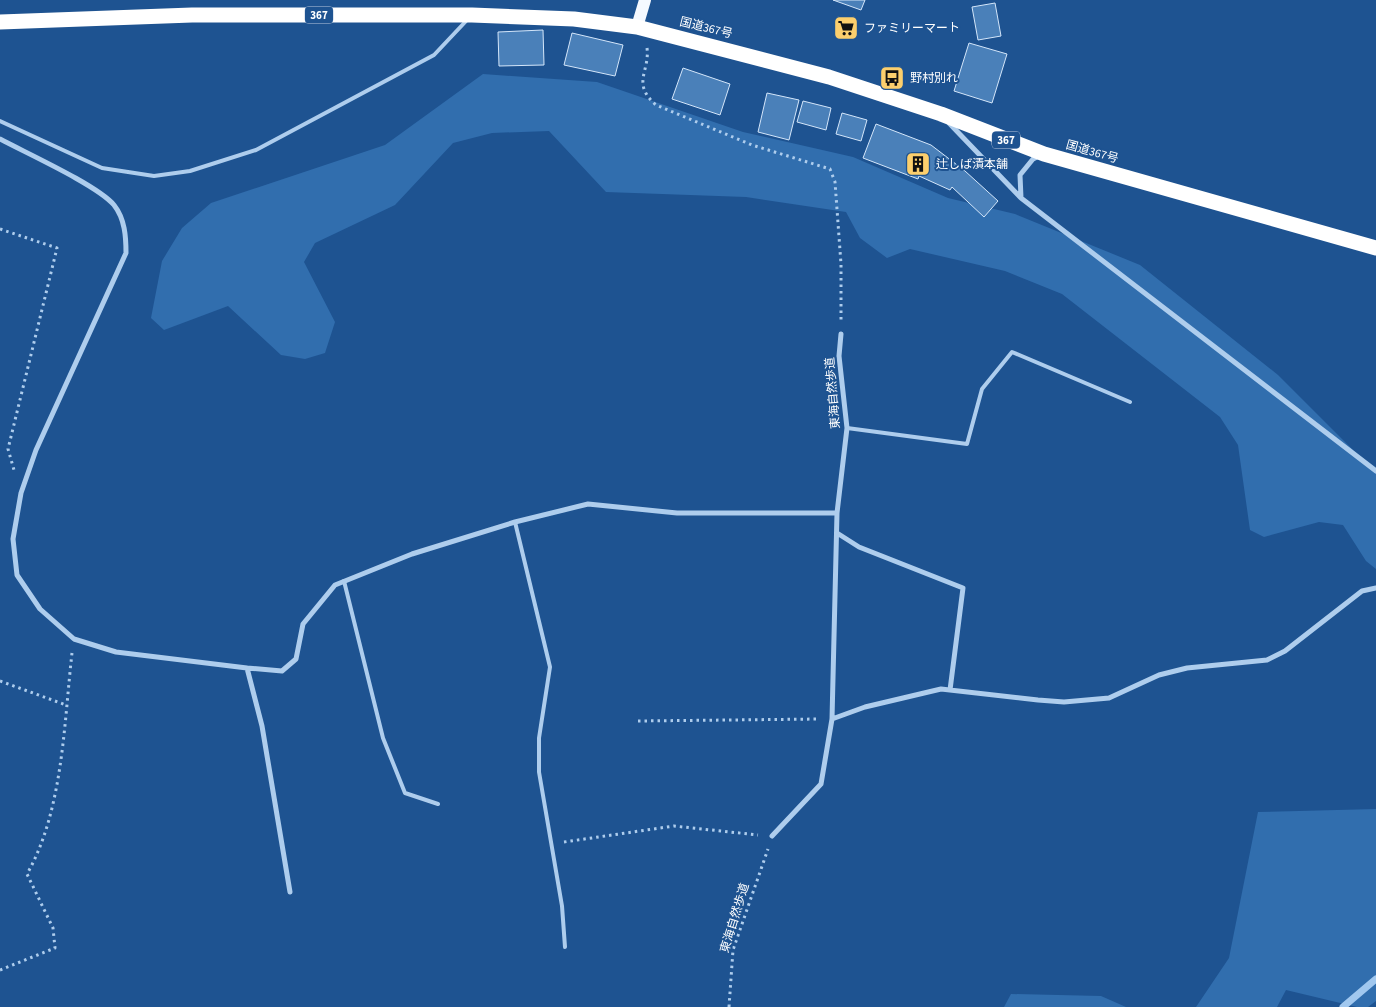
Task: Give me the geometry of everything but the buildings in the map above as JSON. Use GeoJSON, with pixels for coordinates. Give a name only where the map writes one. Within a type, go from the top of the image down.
{"type":"FeatureCollection","features":[{"type":"Feature","properties":{"kind":"highway","name":"国道367号"},"geometry":{"type":"LineString","coordinates":[[0,22],[192,15],[472,15],[574,20],[637,27],[829,76],[941,114],[1044,154],[1376,248]]}},
{"type":"Feature","properties":{"kind":"main road"},"geometry":{"type":"LineString","coordinates":[[637,27],[645,0]]}},
{"type":"Feature","properties":{"kind":"street"},"geometry":{"type":"LineString","coordinates":[[941,114],[1021,198],[1376,471]]}},
{"type":"Feature","properties":{"kind":"street"},"geometry":{"type":"LineString","coordinates":[[0,138],[94,190],[114,206],[126,232],[126,253],[36,450],[22,493],[13,539],[17,575],[40,609],[74,640],[116,652],[282,671],[296,659],[303,624],[334,585],[412,554],[515,522],[588,504],[677,513],[837,513]]}},
{"type":"Feature","properties":{"kind":"street"},"geometry":{"type":"LineString","coordinates":[[1021,198],[1020,175],[1032,159],[1044,154]]}},
{"type":"Feature","properties":{"kind":"street","name":"東海自然歩道"},"geometry":{"type":"LineString","coordinates":[[771,836],[821,784],[832,719],[837,513],[847,428],[839,356],[841,334]]}},
{"type":"Feature","properties":{"kind":"street"},"geometry":{"type":"LineString","coordinates":[[837,533],[859,547],[963,588],[950,690]]}},
{"type":"Feature","properties":{"kind":"street"},"geometry":{"type":"LineString","coordinates":[[832,719],[865,707],[940,689],[1056,701],[1109,698],[1168,673],[1187,668],[1268,660],[1285,651],[1362,591],[1376,588]]}},
{"type":"Feature","properties":{"kind":"street"},"geometry":{"type":"LineString","coordinates":[[247,668],[262,726],[290,892]]}},
{"type":"Feature","properties":{"kind":"lane"},"geometry":{"type":"LineString","coordinates":[[0,121],[102,168],[154,176],[190,170],[256,150],[434,55],[472,15]]}},
{"type":"Feature","properties":{"kind":"lane"},"geometry":{"type":"LineString","coordinates":[[847,428],[967,444],[982,389],[1012,352],[1130,402]]}},
{"type":"Feature","properties":{"kind":"lane"},"geometry":{"type":"LineString","coordinates":[[515,522],[550,667],[539,738],[538,772],[562,906],[565,947]]}},
{"type":"Feature","properties":{"kind":"lane"},"geometry":{"type":"LineString","coordinates":[[344,581],[383,738],[405,793],[438,804]]}},
{"type":"Feature","properties":{"kind":"path"},"geometry":{"type":"LineString","coordinates":[[637,27],[648,50],[641,78],[646,96],[656,105],[752,145],[830,169],[835,182],[841,264],[841,334]]}},
{"type":"Feature","properties":{"kind":"path"},"geometry":{"type":"LineString","coordinates":[[0,228],[57,248],[8,449],[22,493]]}},
{"type":"Feature","properties":{"kind":"path"},"geometry":{"type":"LineString","coordinates":[[0,970],[55,948],[53,928],[27,874],[35,860],[54,798],[74,640]]}},
{"type":"Feature","properties":{"kind":"path"},"geometry":{"type":"LineString","coordinates":[[0,681],[66,705]]}},
{"type":"Feature","properties":{"kind":"path"},"geometry":{"type":"LineString","coordinates":[[638,721],[832,719]]}},
{"type":"Feature","properties":{"kind":"path"},"geometry":{"type":"LineString","coordinates":[[551,844],[674,826],[771,836]]}},
{"type":"Feature","properties":{"kind":"path","name":"東海自然歩道"},"geometry":{"type":"LineString","coordinates":[[729,1007],[733,950],[771,836]]}},
{"type":"Feature","properties":{"kind":"shaded area"},"geometry":{"type":"Polygon","coordinates":[[[483,74],[597,82],[743,132],[853,157],[948,198],[1015,214],[1140,265],[1278,375],[1376,473],[1376,569],[1366,561],[1343,525],[1319,522],[1264,537],[1250,530],[1238,445],[1220,417],[1062,294],[1005,271],[910,249],[887,258],[860,238],[846,212],[746,197],[606,192],[549,131],[492,133],[453,143],[395,205],[315,243],[304,262],[335,322],[325,353],[305,359],[281,355],[228,306],[164,330],[151,318],[162,261],[182,228],[211,203],[385,145],[483,74]]]}},
{"type":"Feature","properties":{"kind":"shaded area"},"geometry":{"type":"Polygon","coordinates":[[[1376,809],[1376,1001],[1368,1007],[1357,1007],[1286,990],[1277,1007],[1196,1007],[1229,958],[1258,812],[1376,809]]]}},
{"type":"Feature","properties":{"kind":"shaded area"},"geometry":{"type":"Polygon","coordinates":[[[1011,994],[1101,996],[1126,1007],[1004,1007],[1011,994]]]}},
{"type":"Feature","properties":{"kind":"waterway"},"geometry":{"type":"LineString","coordinates":[[1343,1007],[1376,979]]}},
{"type":"Feature","properties":{"kind":"place","name":"ファミリーマート"},"geometry":{"type":"Point","coordinates":[846,28]}},
{"type":"Feature","properties":{"kind":"place","name":"野村別れ"},"geometry":{"type":"Point","coordinates":[892,78]}},
{"type":"Feature","properties":{"kind":"place","name":"辻しば漬本舗"},"geometry":{"type":"Point","coordinates":[918,164]}}]}
